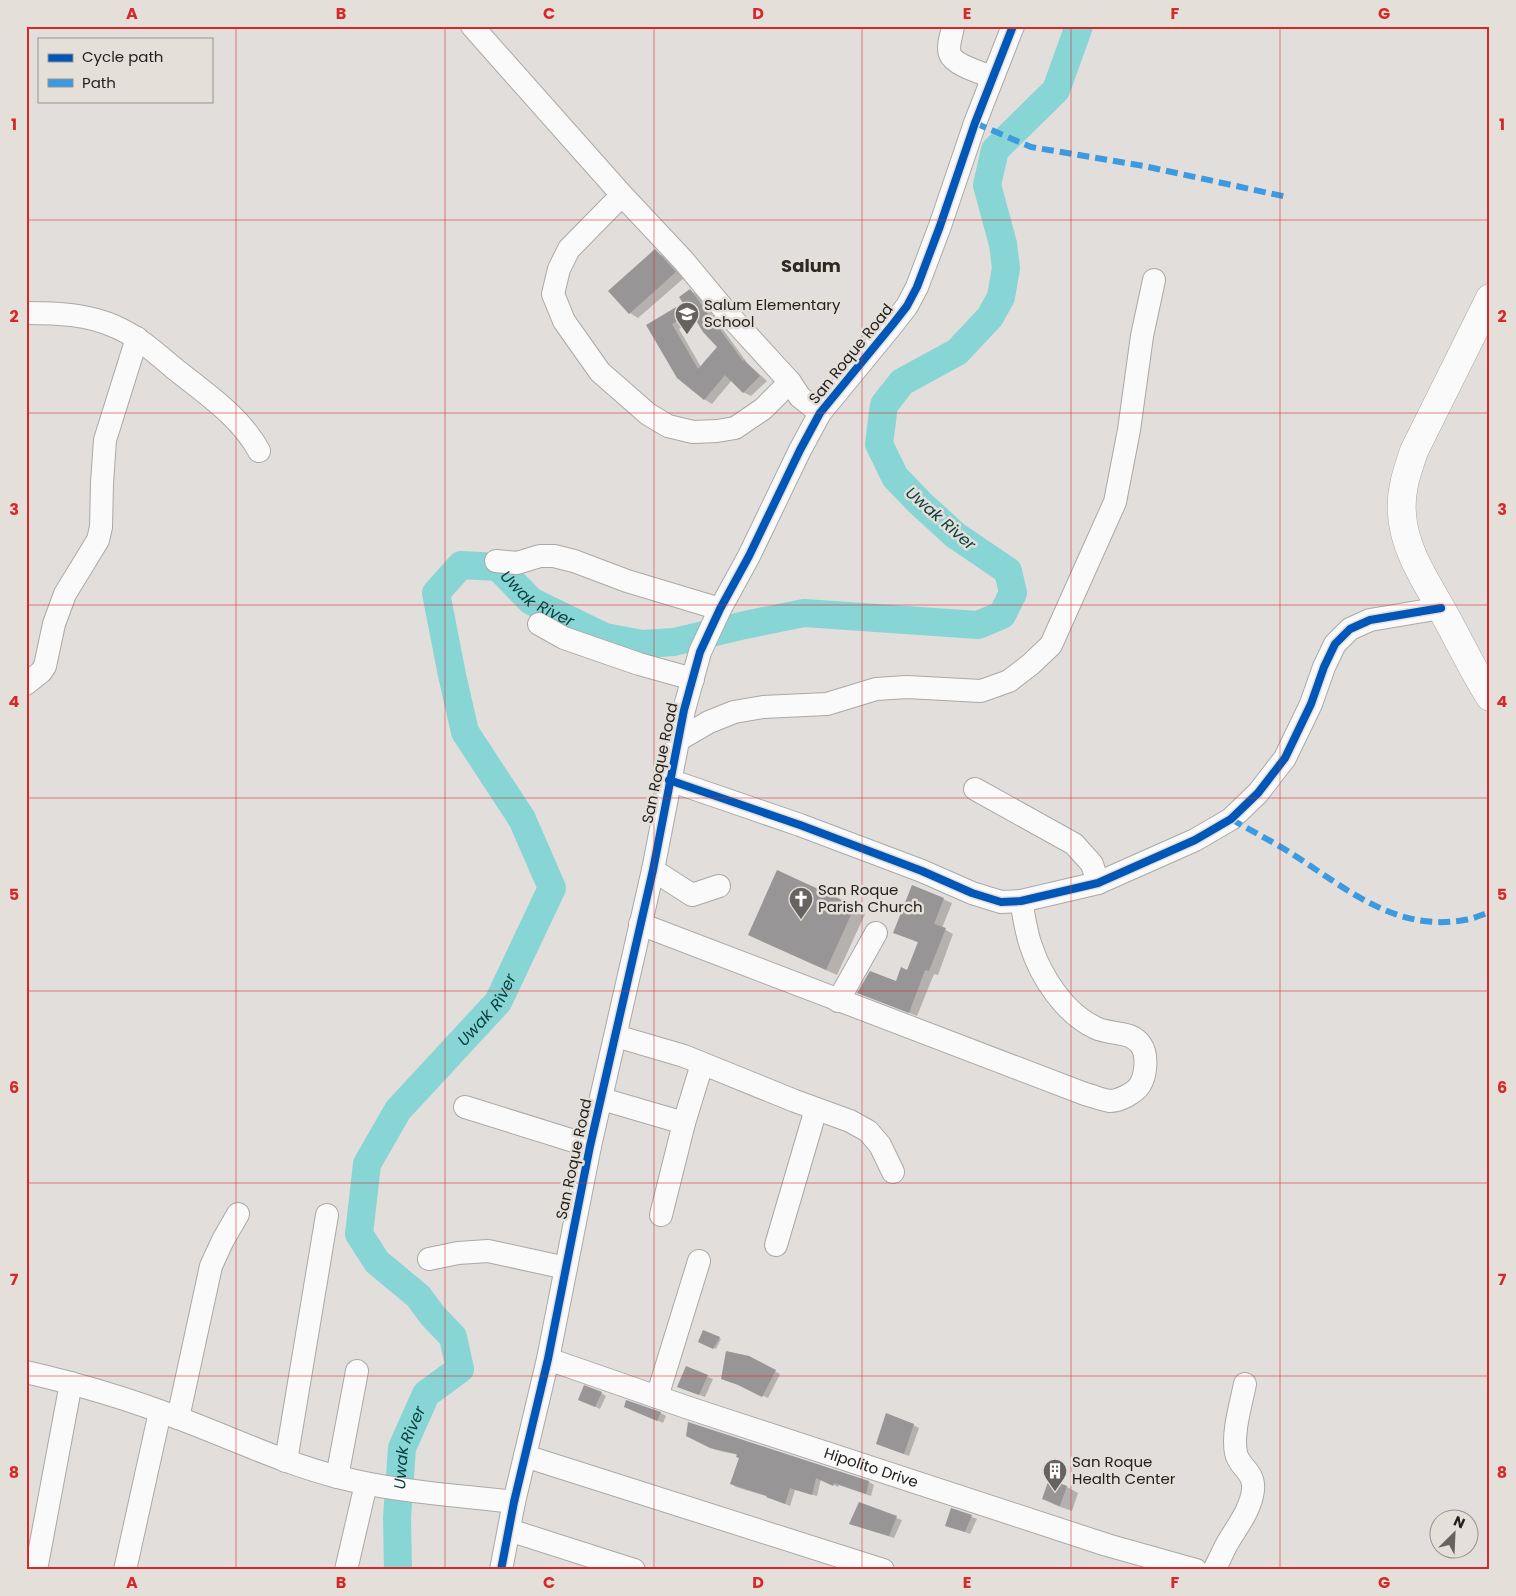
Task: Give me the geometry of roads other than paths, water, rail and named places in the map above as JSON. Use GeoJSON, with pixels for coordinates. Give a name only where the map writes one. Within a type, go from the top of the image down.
{"type":"FeatureCollection","features":[{"type":"Feature","properties":{"kind":"main road"},"geometry":{"type":"LineString","coordinates":[[1490,298],[1414,451],[1405,476],[1401,497],[1406,535],[1415,561],[1490,697]]}},
{"type":"Feature","properties":{"kind":"street"},"geometry":{"type":"LineString","coordinates":[[472,26],[622,195],[683,260],[727,313],[790,382],[800,397],[820,413]]}},
{"type":"Feature","properties":{"kind":"street"},"geometry":{"type":"LineString","coordinates":[[953,26],[950,54],[955,60],[992,77]]}},
{"type":"Feature","properties":{"kind":"street","name":"San Roque Road"},"geometry":{"type":"LineString","coordinates":[[501,1570],[514,1502],[548,1359],[590,1146],[653,870],[684,710],[700,652],[820,413],[893,324],[910,299],[930,254],[992,77],[1013,26]]}},
{"type":"Feature","properties":{"kind":"street"},"geometry":{"type":"LineString","coordinates":[[622,195],[569,249],[559,269],[553,294],[564,322],[600,372],[648,414],[668,426],[693,432],[735,428],[763,409],[790,382]]}},
{"type":"Feature","properties":{"kind":"street"},"geometry":{"type":"LineString","coordinates":[[678,740],[709,722],[734,712],[763,707],[826,704],[876,689],[907,687],[981,690],[1009,681],[1051,645],[1115,502],[1129,430],[1142,336],[1154,280]]}},
{"type":"Feature","properties":{"kind":"street"},"geometry":{"type":"LineString","coordinates":[[26,313],[70,314],[97,320],[137,338],[208,395],[240,424],[253,438],[260,451]]}},
{"type":"Feature","properties":{"kind":"street"},"geometry":{"type":"LineString","coordinates":[[26,684],[41,672],[45,666],[54,624],[65,594],[98,540],[101,527],[105,440],[137,338]]}},
{"type":"Feature","properties":{"kind":"street"},"geometry":{"type":"LineString","coordinates":[[496,561],[517,563],[540,556],[554,556],[574,561],[716,618]]}},
{"type":"Feature","properties":{"kind":"street"},"geometry":{"type":"LineString","coordinates":[[669,780],[896,861],[972,893],[1001,902],[1021,901],[1098,883],[1195,840],[1231,819],[1258,793],[1285,758],[1311,704],[1324,667],[1335,644],[1350,629],[1370,620],[1441,608]]}},
{"type":"Feature","properties":{"kind":"street"},"geometry":{"type":"LineString","coordinates":[[539,624],[564,638],[639,664],[693,679]]}},
{"type":"Feature","properties":{"kind":"street"},"geometry":{"type":"LineString","coordinates":[[975,789],[1074,844],[1092,864],[1098,883]]}},
{"type":"Feature","properties":{"kind":"street"},"geometry":{"type":"LineString","coordinates":[[653,870],[692,895],[719,886]]}},
{"type":"Feature","properties":{"kind":"street"},"geometry":{"type":"LineString","coordinates":[[640,924],[1084,1094],[1111,1101],[1127,1096],[1139,1086],[1145,1071],[1145,1057],[1142,1046],[1128,1035],[1095,1028],[1077,1016],[1062,1001],[1047,978],[1030,945],[1021,901]]}},
{"type":"Feature","properties":{"kind":"street"},"geometry":{"type":"LineString","coordinates":[[838,1001],[876,933]]}},
{"type":"Feature","properties":{"kind":"street"},"geometry":{"type":"LineString","coordinates":[[616,1036],[684,1056],[850,1121],[868,1132],[880,1145],[893,1172]]}},
{"type":"Feature","properties":{"kind":"street"},"geometry":{"type":"LineString","coordinates":[[661,1214],[684,1123],[702,1064]]}},
{"type":"Feature","properties":{"kind":"street"},"geometry":{"type":"LineString","coordinates":[[602,1099],[684,1123]]}},
{"type":"Feature","properties":{"kind":"street"},"geometry":{"type":"LineString","coordinates":[[465,1107],[590,1146]]}},
{"type":"Feature","properties":{"kind":"street"},"geometry":{"type":"LineString","coordinates":[[776,1245],[816,1109]]}},
{"type":"Feature","properties":{"kind":"street"},"geometry":{"type":"LineString","coordinates":[[125,1570],[211,1266],[238,1214]]}},
{"type":"Feature","properties":{"kind":"street"},"geometry":{"type":"LineString","coordinates":[[286,1461],[327,1215]]}},
{"type":"Feature","properties":{"kind":"street"},"geometry":{"type":"LineString","coordinates":[[429,1260],[458,1252],[488,1251],[566,1268]]}},
{"type":"Feature","properties":{"kind":"street"},"geometry":{"type":"LineString","coordinates":[[657,1397],[699,1261]]}},
{"type":"Feature","properties":{"kind":"street","name":"Hipolito Drive"},"geometry":{"type":"LineString","coordinates":[[548,1359],[657,1397],[1107,1545],[1196,1570]]}},
{"type":"Feature","properties":{"kind":"street"},"geometry":{"type":"LineString","coordinates":[[337,1477],[357,1371]]}},
{"type":"Feature","properties":{"kind":"street"},"geometry":{"type":"LineString","coordinates":[[26,1372],[71,1383],[169,1415],[286,1461],[337,1477],[389,1488],[514,1502]]}},
{"type":"Feature","properties":{"kind":"street"},"geometry":{"type":"LineString","coordinates":[[36,1570],[71,1383]]}},
{"type":"Feature","properties":{"kind":"street"},"geometry":{"type":"LineString","coordinates":[[1214,1570],[1246,1510],[1253,1489],[1252,1478],[1236,1455],[1235,1446],[1245,1384]]}},
{"type":"Feature","properties":{"kind":"street"},"geometry":{"type":"LineString","coordinates":[[525,1456],[883,1570]]}},
{"type":"Feature","properties":{"kind":"street"},"geometry":{"type":"LineString","coordinates":[[346,1570],[366,1484]]}},
{"type":"Feature","properties":{"kind":"street"},"geometry":{"type":"LineString","coordinates":[[509,1530],[634,1570]]}},
{"type":"Feature","properties":{"kind":"waterway","name":"Uwak River"},"geometry":{"type":"LineString","coordinates":[[398,1570],[397,1518],[402,1448],[426,1394],[460,1369],[453,1337],[433,1316],[418,1296],[377,1262],[359,1234],[367,1164],[398,1110],[498,1002],[552,888],[522,819],[465,732],[436,593],[461,565],[498,567],[531,601],[605,637],[642,644],[674,642],[804,613],[978,625],[1002,615],[1013,593],[1008,571],[955,535],[895,477],[879,444],[884,405],[902,382],[957,352],[990,317],[1001,297],[1006,268],[1003,244],[987,185],[995,150],[1056,90],[1079,26]]}},
{"type":"Feature","properties":{"kind":"place","name":"Salum Elementary School"},"geometry":{"type":"Point","coordinates":[687,335]}},
{"type":"Feature","properties":{"kind":"place","name":"San Roque Parish Church"},"geometry":{"type":"Point","coordinates":[801,920]}},
{"type":"Feature","properties":{"kind":"place","name":"San Roque Health Center"},"geometry":{"type":"Point","coordinates":[1055,1492]}},
{"type":"Feature","properties":{"kind":"district","name":"Salum"},"geometry":{"type":"Point","coordinates":[811,266]}}]}
